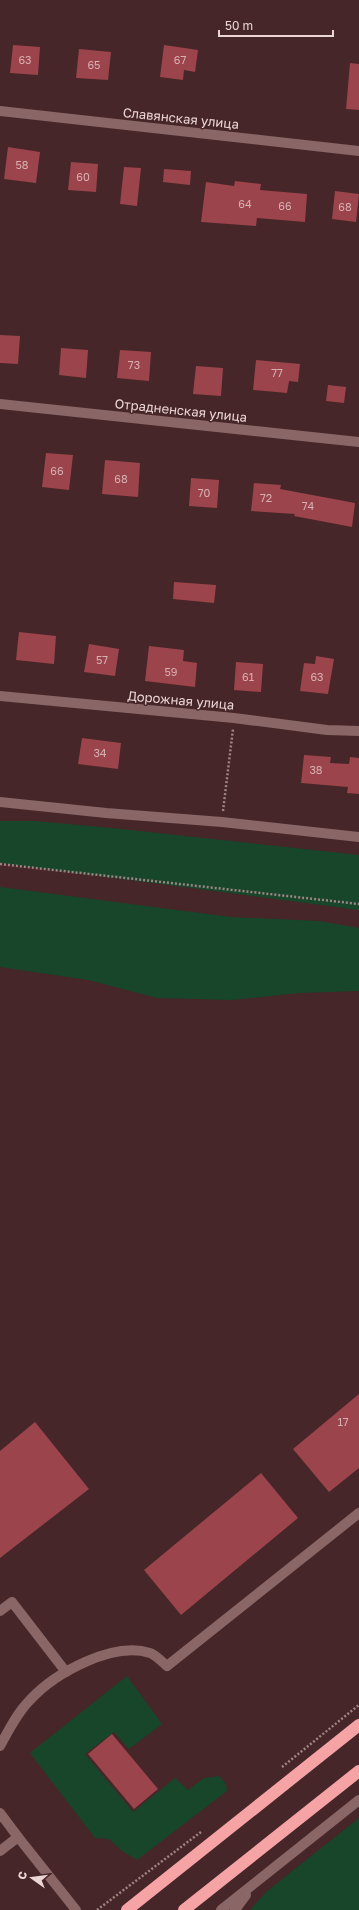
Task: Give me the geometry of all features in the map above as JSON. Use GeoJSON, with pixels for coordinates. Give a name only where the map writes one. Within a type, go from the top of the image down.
{"type":"FeatureCollection","features":[{"type":"Feature","properties":{"kind":"highway"},"geometry":{"type":"LineString","coordinates":[[127,1910],[359,1725]]}},
{"type":"Feature","properties":{"kind":"highway"},"geometry":{"type":"LineString","coordinates":[[184,1910],[359,1771]]}},
{"type":"Feature","properties":{"kind":"street","name":"Славянская улица"},"geometry":{"type":"LineString","coordinates":[[0,111],[359,151]]}},
{"type":"Feature","properties":{"kind":"street","name":"Отрадненская улица"},"geometry":{"type":"LineString","coordinates":[[0,404],[359,442]]}},
{"type":"Feature","properties":{"kind":"street","name":"Дорожная улица"},"geometry":{"type":"LineString","coordinates":[[0,696],[234,718],[327,730],[359,731]]}},
{"type":"Feature","properties":{"kind":"street"},"geometry":{"type":"LineString","coordinates":[[0,802],[106,813],[222,822],[359,837]]}},
{"type":"Feature","properties":{"kind":"street"},"geometry":{"type":"LineString","coordinates":[[0,1746],[19,1713],[30,1699],[66,1672],[87,1660],[127,1650],[151,1653],[167,1666],[359,1513]]}},
{"type":"Feature","properties":{"kind":"street"},"geometry":{"type":"LineString","coordinates":[[0,1611],[12,1602],[66,1672]]}},
{"type":"Feature","properties":{"kind":"street"},"geometry":{"type":"LineString","coordinates":[[221,1910],[359,1800]]}},
{"type":"Feature","properties":{"kind":"street"},"geometry":{"type":"LineString","coordinates":[[0,1813],[76,1910]]}},
{"type":"Feature","properties":{"kind":"street"},"geometry":{"type":"LineString","coordinates":[[0,1851],[18,1837]]}},
{"type":"Feature","properties":{"kind":"street"},"geometry":{"type":"LineString","coordinates":[[235,1910],[261,1878]]}},
{"type":"Feature","properties":{"kind":"path"},"geometry":{"type":"LineString","coordinates":[[222,822],[234,718]]}},
{"type":"Feature","properties":{"kind":"path"},"geometry":{"type":"LineString","coordinates":[[0,864],[359,904]]}},
{"type":"Feature","properties":{"kind":"path"},"geometry":{"type":"LineString","coordinates":[[280,1769],[359,1705]]}},
{"type":"Feature","properties":{"kind":"path"},"geometry":{"type":"LineString","coordinates":[[97,1910],[206,1828]]}},
{"type":"Feature","properties":{"kind":"green space"},"geometry":{"type":"Polygon","coordinates":[[[0,821],[35,821],[112,828],[359,855],[359,910],[0,863],[0,821]]]}},
{"type":"Feature","properties":{"kind":"green space"},"geometry":{"type":"Polygon","coordinates":[[[0,887],[231,917],[319,921],[359,928],[359,991],[299,993],[232,1000],[157,998],[88,980],[0,967],[0,887]]]}},
{"type":"Feature","properties":{"kind":"green space"},"geometry":{"type":"Polygon","coordinates":[[[127,1676],[162,1724],[129,1749],[114,1732],[85,1754],[133,1812],[175,1778],[188,1790],[204,1778],[219,1776],[226,1784],[227,1791],[137,1860],[122,1851],[109,1839],[95,1838],[30,1753],[127,1676]]]}},
{"type":"Feature","properties":{"kind":"green space"},"geometry":{"type":"Polygon","coordinates":[[[359,1818],[359,1910],[250,1910],[266,1892],[359,1818]]]}},
{"type":"Feature","properties":{"kind":"building"},"geometry":{"type":"Polygon","coordinates":[[[13,45],[40,47],[38,75],[10,73],[13,45]]]}},
{"type":"Feature","properties":{"kind":"building"},"geometry":{"type":"Polygon","coordinates":[[[164,45],[198,50],[195,72],[184,70],[183,80],[160,77],[164,45]]]}},
{"type":"Feature","properties":{"kind":"building"},"geometry":{"type":"Polygon","coordinates":[[[79,49],[111,52],[108,80],[76,78],[79,49]]]}},
{"type":"Feature","properties":{"kind":"building"},"geometry":{"type":"Polygon","coordinates":[[[350,63],[359,64],[359,110],[346,109],[350,63]]]}},
{"type":"Feature","properties":{"kind":"building"},"geometry":{"type":"Polygon","coordinates":[[[8,147],[40,152],[36,183],[4,179],[8,147]]]}},
{"type":"Feature","properties":{"kind":"building"},"geometry":{"type":"Polygon","coordinates":[[[71,162],[98,164],[96,192],[68,190],[71,162]]]}},
{"type":"Feature","properties":{"kind":"building"},"geometry":{"type":"Polygon","coordinates":[[[124,167],[141,168],[137,206],[120,204],[124,167]]]}},
{"type":"Feature","properties":{"kind":"building"},"geometry":{"type":"Polygon","coordinates":[[[164,169],[191,171],[190,185],[163,182],[164,169]]]}},
{"type":"Feature","properties":{"kind":"building"},"geometry":{"type":"Polygon","coordinates":[[[235,181],[261,184],[260,190],[307,194],[305,222],[257,218],[256,226],[201,222],[206,182],[234,186],[235,181]]]}},
{"type":"Feature","properties":{"kind":"building"},"geometry":{"type":"Polygon","coordinates":[[[335,191],[359,194],[356,222],[332,219],[335,191]]]}},
{"type":"Feature","properties":{"kind":"building"},"geometry":{"type":"Polygon","coordinates":[[[0,335],[20,336],[18,364],[0,363],[0,335]]]}},
{"type":"Feature","properties":{"kind":"building"},"geometry":{"type":"Polygon","coordinates":[[[61,348],[88,350],[86,378],[59,375],[61,348]]]}},
{"type":"Feature","properties":{"kind":"building"},"geometry":{"type":"Polygon","coordinates":[[[120,350],[151,352],[149,381],[117,378],[120,350]]]}},
{"type":"Feature","properties":{"kind":"building"},"geometry":{"type":"Polygon","coordinates":[[[256,360],[300,364],[298,382],[289,381],[287,393],[253,390],[256,360]]]}},
{"type":"Feature","properties":{"kind":"building"},"geometry":{"type":"Polygon","coordinates":[[[196,366],[223,368],[221,396],[193,394],[196,366]]]}},
{"type":"Feature","properties":{"kind":"building"},"geometry":{"type":"Polygon","coordinates":[[[328,385],[346,387],[344,403],[326,401],[328,385]]]}},
{"type":"Feature","properties":{"kind":"building"},"geometry":{"type":"Polygon","coordinates":[[[46,453],[73,455],[69,490],[42,487],[46,453]]]}},
{"type":"Feature","properties":{"kind":"building"},"geometry":{"type":"Polygon","coordinates":[[[105,460],[140,463],[138,497],[102,494],[105,460]]]}},
{"type":"Feature","properties":{"kind":"building"},"geometry":{"type":"Polygon","coordinates":[[[191,478],[219,480],[217,508],[189,506],[191,478]]]}},
{"type":"Feature","properties":{"kind":"building"},"geometry":{"type":"Polygon","coordinates":[[[254,483],[281,485],[280,489],[355,503],[352,527],[294,516],[295,514],[251,511],[254,483]]]}},
{"type":"Feature","properties":{"kind":"building"},"geometry":{"type":"Polygon","coordinates":[[[174,582],[216,585],[214,603],[173,599],[174,582]]]}},
{"type":"Feature","properties":{"kind":"building"},"geometry":{"type":"Polygon","coordinates":[[[19,632],[56,636],[54,664],[16,660],[19,632]]]}},
{"type":"Feature","properties":{"kind":"building"},"geometry":{"type":"Polygon","coordinates":[[[89,644],[119,649],[115,676],[84,672],[89,644]]]}},
{"type":"Feature","properties":{"kind":"building"},"geometry":{"type":"Polygon","coordinates":[[[149,646],[184,650],[183,661],[197,663],[195,687],[145,681],[149,646]]]}},
{"type":"Feature","properties":{"kind":"building"},"geometry":{"type":"Polygon","coordinates":[[[316,656],[334,659],[328,694],[300,691],[304,663],[315,664],[316,656]]]}},
{"type":"Feature","properties":{"kind":"building"},"geometry":{"type":"Polygon","coordinates":[[[236,662],[263,664],[261,692],[234,690],[236,662]]]}},
{"type":"Feature","properties":{"kind":"building"},"geometry":{"type":"Polygon","coordinates":[[[82,738],[121,743],[118,769],[78,764],[82,738]]]}},
{"type":"Feature","properties":{"kind":"building"},"geometry":{"type":"Polygon","coordinates":[[[304,755],[331,757],[330,763],[349,764],[350,757],[359,758],[359,794],[347,793],[348,787],[301,783],[304,755]]]}},
{"type":"Feature","properties":{"kind":"building"},"geometry":{"type":"Polygon","coordinates":[[[359,1394],[359,1468],[329,1492],[293,1449],[359,1394]]]}},
{"type":"Feature","properties":{"kind":"building"},"geometry":{"type":"Polygon","coordinates":[[[35,1422],[89,1489],[0,1558],[0,1451],[35,1422]]]}},
{"type":"Feature","properties":{"kind":"building"},"geometry":{"type":"Polygon","coordinates":[[[261,1473],[298,1518],[181,1615],[144,1570],[261,1473]]]}},
{"type":"Feature","properties":{"kind":"building"},"geometry":{"type":"Polygon","coordinates":[[[112,1734],[158,1789],[134,1809],[88,1754],[112,1734]]]}}]}
